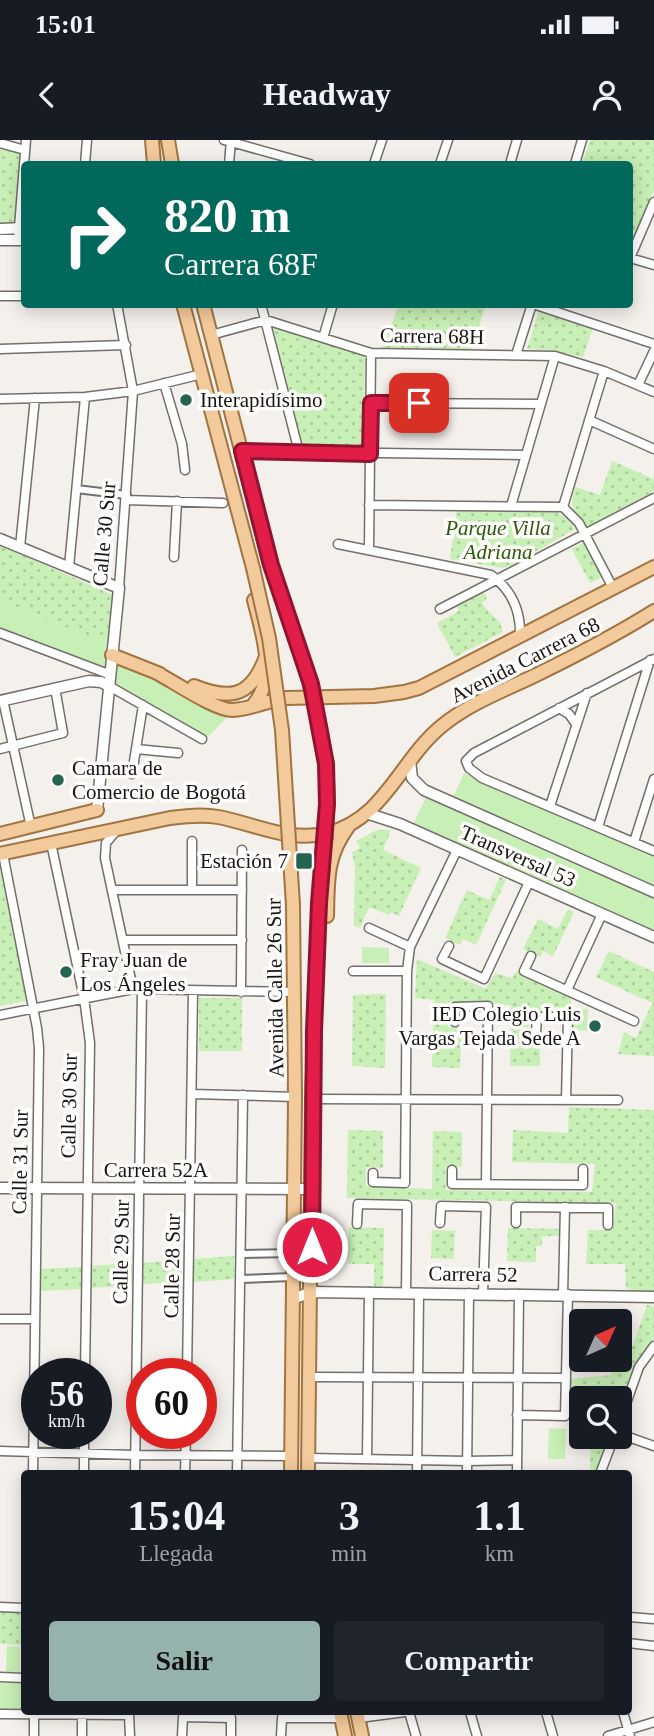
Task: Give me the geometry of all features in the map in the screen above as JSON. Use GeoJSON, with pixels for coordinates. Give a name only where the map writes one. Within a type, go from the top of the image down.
{"type":"FeatureCollection","features":[{"type":"Feature","properties":{"kind":"main road"},"geometry":{"type":"LineString","coordinates":[[152,140],[154,161]]}},
{"type":"Feature","properties":{"kind":"main road"},"geometry":{"type":"LineString","coordinates":[[168,140],[172,161]]}},
{"type":"Feature","properties":{"kind":"main road","name":"Avenida Calle 26 Sur"},"geometry":{"type":"LineString","coordinates":[[184,308],[253,568],[269,638],[282,730],[293,905],[295,992],[291,1470]]}},
{"type":"Feature","properties":{"kind":"main road","name":"Avenida Calle 26 Sur"},"geometry":{"type":"LineString","coordinates":[[204,308],[271,565],[311,684],[324,751],[327,804],[319,903],[314,1031],[309,1470]]}},
{"type":"Feature","properties":{"kind":"main road"},"geometry":{"type":"LineString","coordinates":[[237,507],[265,658],[265,689],[253,705]]}},
{"type":"Feature","properties":{"kind":"main road","name":"Avenida Carrera 68"},"geometry":{"type":"LineString","coordinates":[[155,672],[218,707],[236,710],[287,698],[404,692],[419,688],[654,567]]}},
{"type":"Feature","properties":{"kind":"main road","name":"Avenida Carrera 68"},"geometry":{"type":"LineString","coordinates":[[1,854],[170,818],[200,816],[218,817],[297,836],[330,833],[350,824],[382,799],[440,727],[471,706],[599,645],[654,611]]}},
{"type":"Feature","properties":{"kind":"main road"},"geometry":{"type":"LineString","coordinates":[[113,655],[211,693],[231,695],[251,681],[265,658]]}},
{"type":"Feature","properties":{"kind":"main road"},"geometry":{"type":"LineString","coordinates":[[0,834],[97,810]]}},
{"type":"Feature","properties":{"kind":"main road"},"geometry":{"type":"LineString","coordinates":[[314,1031],[327,916],[328,869],[335,847],[350,824]]}},
{"type":"Feature","properties":{"kind":"main road"},"geometry":{"type":"LineString","coordinates":[[340,1715],[345,1736]]}},
{"type":"Feature","properties":{"kind":"main road"},"geometry":{"type":"LineString","coordinates":[[358,1715],[362,1736]]}},
{"type":"Feature","properties":{"kind":"street"},"geometry":{"type":"LineString","coordinates":[[25,161],[26,140]]}},
{"type":"Feature","properties":{"kind":"street"},"geometry":{"type":"LineString","coordinates":[[85,161],[87,140]]}},
{"type":"Feature","properties":{"kind":"street"},"geometry":{"type":"LineString","coordinates":[[375,161],[382,140]]}},
{"type":"Feature","properties":{"kind":"street"},"geometry":{"type":"LineString","coordinates":[[441,161],[448,140]]}},
{"type":"Feature","properties":{"kind":"street"},"geometry":{"type":"LineString","coordinates":[[511,161],[517,140]]}},
{"type":"Feature","properties":{"kind":"street"},"geometry":{"type":"LineString","coordinates":[[576,161],[582,140]]}},
{"type":"Feature","properties":{"kind":"street"},"geometry":{"type":"LineString","coordinates":[[229,161],[229,141],[293,161]]}},
{"type":"Feature","properties":{"kind":"street"},"geometry":{"type":"LineString","coordinates":[[0,143],[25,150]]}},
{"type":"Feature","properties":{"kind":"street"},"geometry":{"type":"LineString","coordinates":[[633,251],[654,202]]}},
{"type":"Feature","properties":{"kind":"street"},"geometry":{"type":"LineString","coordinates":[[0,229],[21,228]]}},
{"type":"Feature","properties":{"kind":"street"},"geometry":{"type":"LineString","coordinates":[[0,240],[21,240]]}},
{"type":"Feature","properties":{"kind":"street"},"geometry":{"type":"LineString","coordinates":[[633,259],[654,265]]}},
{"type":"Feature","properties":{"kind":"street"},"geometry":{"type":"LineString","coordinates":[[0,296],[21,296]]}},
{"type":"Feature","properties":{"kind":"street","name":"Calle 30 Sur"},"geometry":{"type":"LineString","coordinates":[[97,810],[119,588],[134,391],[118,308]]}},
{"type":"Feature","properties":{"kind":"street"},"geometry":{"type":"LineString","coordinates":[[262,308],[299,453]]}},
{"type":"Feature","properties":{"kind":"street"},"geometry":{"type":"LineString","coordinates":[[323,338],[332,308]]}},
{"type":"Feature","properties":{"kind":"street"},"geometry":{"type":"LineString","coordinates":[[516,355],[532,308]]}},
{"type":"Feature","properties":{"kind":"street"},"geometry":{"type":"LineString","coordinates":[[545,308],[654,344]]}},
{"type":"Feature","properties":{"kind":"street"},"geometry":{"type":"LineString","coordinates":[[211,335],[266,320]]}},
{"type":"Feature","properties":{"kind":"street","name":"Carrera 68H"},"geometry":{"type":"LineString","coordinates":[[266,320],[371,353],[555,356],[604,371],[654,392]]}},
{"type":"Feature","properties":{"kind":"street"},"geometry":{"type":"LineString","coordinates":[[0,349],[126,345]]}},
{"type":"Feature","properties":{"kind":"street"},"geometry":{"type":"LineString","coordinates":[[638,385],[654,351]]}},
{"type":"Feature","properties":{"kind":"street"},"geometry":{"type":"LineString","coordinates":[[369,550],[371,353]]}},
{"type":"Feature","properties":{"kind":"street"},"geometry":{"type":"LineString","coordinates":[[511,506],[555,356]]}},
{"type":"Feature","properties":{"kind":"street"},"geometry":{"type":"LineString","coordinates":[[563,507],[604,371]]}},
{"type":"Feature","properties":{"kind":"street"},"geometry":{"type":"LineString","coordinates":[[0,399],[85,397],[134,391],[202,374]]}},
{"type":"Feature","properties":{"kind":"street"},"geometry":{"type":"LineString","coordinates":[[164,383],[182,443],[185,470]]}},
{"type":"Feature","properties":{"kind":"street"},"geometry":{"type":"LineString","coordinates":[[69,567],[85,397]]}},
{"type":"Feature","properties":{"kind":"street"},"geometry":{"type":"LineString","coordinates":[[20,547],[35,398]]}},
{"type":"Feature","properties":{"kind":"street"},"geometry":{"type":"LineString","coordinates":[[371,403],[541,404]]}},
{"type":"Feature","properties":{"kind":"street"},"geometry":{"type":"LineString","coordinates":[[589,420],[654,449]]}},
{"type":"Feature","properties":{"kind":"street"},"geometry":{"type":"LineString","coordinates":[[242,451],[526,455]]}},
{"type":"Feature","properties":{"kind":"street"},"geometry":{"type":"LineString","coordinates":[[76,489],[177,502],[223,503]]}},
{"type":"Feature","properties":{"kind":"street"},"geometry":{"type":"LineString","coordinates":[[440,609],[654,498]]}},
{"type":"Feature","properties":{"kind":"street"},"geometry":{"type":"LineString","coordinates":[[174,557],[177,502]]}},
{"type":"Feature","properties":{"kind":"street"},"geometry":{"type":"LineString","coordinates":[[369,505],[563,507],[584,533],[613,588]]}},
{"type":"Feature","properties":{"kind":"street"},"geometry":{"type":"LineString","coordinates":[[0,539],[119,588]]}},
{"type":"Feature","properties":{"kind":"street"},"geometry":{"type":"LineString","coordinates":[[338,544],[486,573],[497,580],[514,601],[520,637]]}},
{"type":"Feature","properties":{"kind":"street"},"geometry":{"type":"LineString","coordinates":[[0,633],[110,681],[143,705],[202,739]]}},
{"type":"Feature","properties":{"kind":"street"},"geometry":{"type":"LineString","coordinates":[[652,659],[474,752],[466,761],[469,768],[482,778],[654,851]]}},
{"type":"Feature","properties":{"kind":"street"},"geometry":{"type":"LineString","coordinates":[[598,827],[652,659]]}},
{"type":"Feature","properties":{"kind":"street"},"geometry":{"type":"LineString","coordinates":[[31,827],[1,701],[96,680],[110,681]]}},
{"type":"Feature","properties":{"kind":"street"},"geometry":{"type":"LineString","coordinates":[[0,750],[63,733],[55,688]]}},
{"type":"Feature","properties":{"kind":"street"},"geometry":{"type":"LineString","coordinates":[[550,806],[587,693]]}},
{"type":"Feature","properties":{"kind":"street"},"geometry":{"type":"LineString","coordinates":[[132,774],[143,705]]}},
{"type":"Feature","properties":{"kind":"street"},"geometry":{"type":"LineString","coordinates":[[559,708],[569,714],[576,724]]}},
{"type":"Feature","properties":{"kind":"street"},"geometry":{"type":"LineString","coordinates":[[136,749],[178,753]]}},
{"type":"Feature","properties":{"kind":"street","name":"Transversal 53"},"geometry":{"type":"LineString","coordinates":[[410,761],[412,778],[424,790],[654,892]]}},
{"type":"Feature","properties":{"kind":"street"},"geometry":{"type":"LineString","coordinates":[[634,842],[654,779]]}},
{"type":"Feature","properties":{"kind":"street","name":"Transversal 53"},"geometry":{"type":"LineString","coordinates":[[366,813],[383,817],[654,937]]}},
{"type":"Feature","properties":{"kind":"street","name":"Calle 29 Sur"},"geometry":{"type":"LineString","coordinates":[[117,829],[107,840],[104,850],[123,940],[138,989],[139,1189],[135,1470]]}},
{"type":"Feature","properties":{"kind":"street"},"geometry":{"type":"LineString","coordinates":[[192,841],[192,890]]}},
{"type":"Feature","properties":{"kind":"street","name":"Calle 30 Sur"},"geometry":{"type":"LineString","coordinates":[[51,843],[84,998],[90,1054],[85,1358]]}},
{"type":"Feature","properties":{"kind":"street"},"geometry":{"type":"LineString","coordinates":[[241,992],[242,850]]}},
{"type":"Feature","properties":{"kind":"street"},"geometry":{"type":"LineString","coordinates":[[373,1178],[405,1183],[407,971],[410,947],[457,850]]}},
{"type":"Feature","properties":{"kind":"street","name":"Calle 31 Sur"},"geometry":{"type":"LineString","coordinates":[[1,854],[34,1009],[39,1048],[33,1470]]}},
{"type":"Feature","properties":{"kind":"street"},"geometry":{"type":"LineString","coordinates":[[449,946],[442,959],[484,979],[529,882]]}},
{"type":"Feature","properties":{"kind":"street"},"geometry":{"type":"LineString","coordinates":[[112,890],[242,890]]}},
{"type":"Feature","properties":{"kind":"street"},"geometry":{"type":"LineString","coordinates":[[567,990],[602,914]]}},
{"type":"Feature","properties":{"kind":"street"},"geometry":{"type":"LineString","coordinates":[[369,928],[410,947]]}},
{"type":"Feature","properties":{"kind":"street"},"geometry":{"type":"LineString","coordinates":[[123,940],[242,940]]}},
{"type":"Feature","properties":{"kind":"street"},"geometry":{"type":"LineString","coordinates":[[531,956],[524,971],[634,1021]]}},
{"type":"Feature","properties":{"kind":"street"},"geometry":{"type":"LineString","coordinates":[[353,971],[407,971]]}},
{"type":"Feature","properties":{"kind":"street"},"geometry":{"type":"LineString","coordinates":[[0,1015],[138,989],[295,992]]}},
{"type":"Feature","properties":{"kind":"street","name":"Calle 28 Sur"},"geometry":{"type":"LineString","coordinates":[[187,1358],[193,991]]}},
{"type":"Feature","properties":{"kind":"street"},"geometry":{"type":"LineString","coordinates":[[455,1022],[455,1007],[488,1006],[486,1184]]}},
{"type":"Feature","properties":{"kind":"street"},"geometry":{"type":"LineString","coordinates":[[536,1033],[537,1017],[568,1017],[566,1100]]}},
{"type":"Feature","properties":{"kind":"street"},"geometry":{"type":"LineString","coordinates":[[193,1094],[295,1097]]}},
{"type":"Feature","properties":{"kind":"street"},"geometry":{"type":"LineString","coordinates":[[237,1470],[243,1095]]}},
{"type":"Feature","properties":{"kind":"street"},"geometry":{"type":"LineString","coordinates":[[313,1099],[618,1100]]}},
{"type":"Feature","properties":{"kind":"street"},"geometry":{"type":"LineString","coordinates":[[452,1170],[452,1184],[583,1185],[583,1169]]}},
{"type":"Feature","properties":{"kind":"street","name":"Carrera 52A"},"geometry":{"type":"LineString","coordinates":[[0,1188],[312,1189]]}},
{"type":"Feature","properties":{"kind":"street"},"geometry":{"type":"LineString","coordinates":[[357,1224],[358,1204],[407,1205],[407,1293]]}},
{"type":"Feature","properties":{"kind":"street"},"geometry":{"type":"LineString","coordinates":[[440,1223],[441,1206],[486,1207],[483,1293]]}},
{"type":"Feature","properties":{"kind":"street"},"geometry":{"type":"LineString","coordinates":[[516,1223],[516,1207],[565,1207],[608,1208],[608,1225]]}},
{"type":"Feature","properties":{"kind":"street"},"geometry":{"type":"LineString","coordinates":[[517,1415],[565,1416],[565,1207]]}},
{"type":"Feature","properties":{"kind":"street"},"geometry":{"type":"LineString","coordinates":[[240,1254],[293,1253]]}},
{"type":"Feature","properties":{"kind":"street"},"geometry":{"type":"LineString","coordinates":[[240,1279],[292,1277]]}},
{"type":"Feature","properties":{"kind":"street","name":"Carrera 52"},"geometry":{"type":"LineString","coordinates":[[292,1299],[312,1292],[654,1297]]}},
{"type":"Feature","properties":{"kind":"street"},"geometry":{"type":"LineString","coordinates":[[367,1459],[369,1292]]}},
{"type":"Feature","properties":{"kind":"street"},"geometry":{"type":"LineString","coordinates":[[416,1470],[419,1293]]}},
{"type":"Feature","properties":{"kind":"street"},"geometry":{"type":"LineString","coordinates":[[467,1470],[469,1293]]}},
{"type":"Feature","properties":{"kind":"street"},"geometry":{"type":"LineString","coordinates":[[517,1470],[519,1294]]}},
{"type":"Feature","properties":{"kind":"street"},"geometry":{"type":"LineString","coordinates":[[0,1319],[35,1319]]}},
{"type":"Feature","properties":{"kind":"street"},"geometry":{"type":"LineString","coordinates":[[632,1387],[639,1367],[654,1346]]}},
{"type":"Feature","properties":{"kind":"street"},"geometry":{"type":"LineString","coordinates":[[310,1377],[566,1378]]}},
{"type":"Feature","properties":{"kind":"street"},"geometry":{"type":"LineString","coordinates":[[632,1438],[654,1446]]}},
{"type":"Feature","properties":{"kind":"street"},"geometry":{"type":"LineString","coordinates":[[84,1449],[84,1470]]}},
{"type":"Feature","properties":{"kind":"street"},"geometry":{"type":"LineString","coordinates":[[185,1449],[185,1470]]}},
{"type":"Feature","properties":{"kind":"street"},"geometry":{"type":"LineString","coordinates":[[602,1470],[609,1449]]}},
{"type":"Feature","properties":{"kind":"street"},"geometry":{"type":"LineString","coordinates":[[0,1451],[290,1456]]}},
{"type":"Feature","properties":{"kind":"street"},"geometry":{"type":"LineString","coordinates":[[308,1458],[517,1460]]}},
{"type":"Feature","properties":{"kind":"street"},"geometry":{"type":"LineString","coordinates":[[0,1607],[21,1608]]}},
{"type":"Feature","properties":{"kind":"street"},"geometry":{"type":"LineString","coordinates":[[632,1617],[654,1619]]}},
{"type":"Feature","properties":{"kind":"street"},"geometry":{"type":"LineString","coordinates":[[632,1643],[654,1646]]}},
{"type":"Feature","properties":{"kind":"street"},"geometry":{"type":"LineString","coordinates":[[0,1677],[21,1678]]}},
{"type":"Feature","properties":{"kind":"street"},"geometry":{"type":"LineString","coordinates":[[0,1714],[21,1714]]}},
{"type":"Feature","properties":{"kind":"street"},"geometry":{"type":"LineString","coordinates":[[34,1715],[34,1736]]}},
{"type":"Feature","properties":{"kind":"street"},"geometry":{"type":"LineString","coordinates":[[82,1736],[82,1715],[129,1715],[130,1736]]}},
{"type":"Feature","properties":{"kind":"street"},"geometry":{"type":"LineString","coordinates":[[282,1736],[282,1718],[340,1715]]}},
{"type":"Feature","properties":{"kind":"street"},"geometry":{"type":"LineString","coordinates":[[408,1715],[416,1736]]}},
{"type":"Feature","properties":{"kind":"street"},"geometry":{"type":"LineString","coordinates":[[471,1715],[477,1736]]}},
{"type":"Feature","properties":{"kind":"street"},"geometry":{"type":"LineString","coordinates":[[547,1715],[553,1736]]}},
{"type":"Feature","properties":{"kind":"street"},"geometry":{"type":"LineString","coordinates":[[624,1715],[629,1733]]}},
{"type":"Feature","properties":{"kind":"street"},"geometry":{"type":"LineString","coordinates":[[182,1736],[183,1717],[231,1718],[231,1736]]}},
{"type":"Feature","properties":{"kind":"street"},"geometry":{"type":"LineString","coordinates":[[608,1736],[629,1733],[654,1722]]}},
{"type":"Feature","properties":{"kind":"green space"},"geometry":{"type":"Polygon","coordinates":[[[590,140],[654,140],[654,190],[633,240],[633,161],[583,161],[590,140]]]}},
{"type":"Feature","properties":{"kind":"green space"},"geometry":{"type":"Polygon","coordinates":[[[0,148],[21,153],[15,224],[0,224],[0,148]]]}},
{"type":"Feature","properties":{"kind":"green space"},"geometry":{"type":"Polygon","coordinates":[[[398,308],[485,308],[471,349],[382,348],[398,308]]]}},
{"type":"Feature","properties":{"kind":"green space"},"geometry":{"type":"Polygon","coordinates":[[[539,310],[593,328],[583,357],[527,349],[539,310]]]}},
{"type":"Feature","properties":{"kind":"green space"},"geometry":{"type":"Polygon","coordinates":[[[272,326],[365,355],[363,447],[302,445],[272,326]]]}},
{"type":"Feature","properties":{"kind":"green space"},"geometry":{"type":"Polygon","coordinates":[[[612,461],[654,479],[654,491],[587,528],[578,519],[574,509],[572,499],[575,487],[600,495],[612,461]]]}},
{"type":"Feature","properties":{"kind":"green space","name":"Parque Villa Adriana"},"geometry":{"type":"Polygon","coordinates":[[[457,510],[554,510],[575,529],[511,566],[502,568],[450,559],[457,510]]]}},
{"type":"Feature","properties":{"kind":"green space"},"geometry":{"type":"Polygon","coordinates":[[[585,542],[604,576],[590,583],[572,549],[585,542]]]}},
{"type":"Feature","properties":{"kind":"green space"},"geometry":{"type":"Polygon","coordinates":[[[0,545],[113,595],[107,644],[0,600],[0,545]]]}},
{"type":"Feature","properties":{"kind":"green space"},"geometry":{"type":"Polygon","coordinates":[[[484,592],[487,598],[482,604],[500,623],[503,632],[455,657],[437,623],[459,611],[457,606],[484,592]]]}},
{"type":"Feature","properties":{"kind":"green space"},"geometry":{"type":"Polygon","coordinates":[[[0,600],[107,644],[104,671],[0,630],[0,600]]]}},
{"type":"Feature","properties":{"kind":"green space"},"geometry":{"type":"Polygon","coordinates":[[[115,659],[228,716],[207,738],[180,720],[113,684],[115,659]]]}},
{"type":"Feature","properties":{"kind":"green space"},"geometry":{"type":"Polygon","coordinates":[[[464,773],[654,855],[654,888],[453,798],[464,773]]]}},
{"type":"Feature","properties":{"kind":"green space"},"geometry":{"type":"Polygon","coordinates":[[[427,795],[654,895],[654,931],[414,823],[427,795]]]}},
{"type":"Feature","properties":{"kind":"green space"},"geometry":{"type":"Polygon","coordinates":[[[377,830],[391,830],[383,850],[421,868],[399,916],[369,907],[360,928],[354,926],[355,867],[352,852],[360,848],[356,841],[377,830]]]}},
{"type":"Feature","properties":{"kind":"green space"},"geometry":{"type":"Polygon","coordinates":[[[0,866],[29,1000],[0,1006],[0,866]]]}},
{"type":"Feature","properties":{"kind":"green space"},"geometry":{"type":"Polygon","coordinates":[[[500,877],[506,880],[476,945],[463,939],[460,945],[445,938],[467,890],[489,900],[500,877]]]}},
{"type":"Feature","properties":{"kind":"green space"},"geometry":{"type":"Polygon","coordinates":[[[568,909],[574,912],[553,956],[543,951],[540,957],[523,949],[538,919],[558,929],[568,909]]]}},
{"type":"Feature","properties":{"kind":"green space"},"geometry":{"type":"Polygon","coordinates":[[[362,947],[389,948],[389,963],[362,963],[362,947]]]}},
{"type":"Feature","properties":{"kind":"green space"},"geometry":{"type":"Polygon","coordinates":[[[609,951],[654,972],[654,1056],[618,1054],[624,1032],[636,1038],[652,1003],[596,977],[609,951]]]}},
{"type":"Feature","properties":{"kind":"green space"},"geometry":{"type":"Polygon","coordinates":[[[417,959],[486,989],[495,973],[512,978],[517,971],[571,998],[571,1014],[529,1013],[529,1039],[540,1038],[540,1066],[510,1066],[511,1005],[450,1002],[448,1027],[462,1028],[460,1068],[432,1067],[434,1000],[415,998],[417,959]]]}},
{"type":"Feature","properties":{"kind":"green space"},"geometry":{"type":"Polygon","coordinates":[[[386,994],[385,1068],[352,1066],[353,995],[386,994]]]}},
{"type":"Feature","properties":{"kind":"green space"},"geometry":{"type":"Polygon","coordinates":[[[199,998],[242,998],[242,1051],[199,1051],[199,998]]]}},
{"type":"Feature","properties":{"kind":"green space"},"geometry":{"type":"Polygon","coordinates":[[[572,1008],[588,1009],[587,1031],[572,1030],[572,1008]]]}},
{"type":"Feature","properties":{"kind":"green space"},"geometry":{"type":"Polygon","coordinates":[[[569,1107],[654,1110],[654,1293],[626,1289],[625,1264],[586,1264],[588,1230],[613,1230],[616,1203],[347,1198],[348,1130],[383,1131],[383,1168],[366,1167],[366,1186],[432,1189],[433,1131],[462,1132],[462,1167],[445,1167],[446,1190],[592,1192],[595,1164],[512,1162],[513,1130],[568,1133],[569,1107]]]}},
{"type":"Feature","properties":{"kind":"green space"},"geometry":{"type":"Polygon","coordinates":[[[349,1227],[384,1228],[383,1286],[374,1286],[374,1264],[348,1264],[349,1227]]]}},
{"type":"Feature","properties":{"kind":"green space"},"geometry":{"type":"Polygon","coordinates":[[[508,1228],[562,1229],[561,1236],[542,1236],[542,1246],[536,1246],[536,1262],[507,1261],[508,1228]]]}},
{"type":"Feature","properties":{"kind":"green space"},"geometry":{"type":"Polygon","coordinates":[[[432,1230],[455,1231],[454,1259],[431,1258],[432,1230]]]}},
{"type":"Feature","properties":{"kind":"green space"},"geometry":{"type":"Polygon","coordinates":[[[234,1256],[234,1279],[193,1282],[194,1259],[234,1256]]]}},
{"type":"Feature","properties":{"kind":"green space"},"geometry":{"type":"Polygon","coordinates":[[[182,1260],[182,1282],[141,1284],[141,1263],[182,1260]]]}},
{"type":"Feature","properties":{"kind":"green space"},"geometry":{"type":"Polygon","coordinates":[[[132,1263],[132,1285],[90,1288],[90,1266],[132,1263]]]}},
{"type":"Feature","properties":{"kind":"green space"},"geometry":{"type":"Polygon","coordinates":[[[81,1267],[81,1289],[38,1291],[39,1269],[81,1267]]]}},
{"type":"Feature","properties":{"kind":"green space"},"geometry":{"type":"Polygon","coordinates":[[[647,1305],[654,1306],[654,1338],[632,1371],[632,1348],[647,1305]]]}},
{"type":"Feature","properties":{"kind":"green space"},"geometry":{"type":"Polygon","coordinates":[[[611,1372],[632,1372],[627,1386],[570,1386],[570,1379],[611,1375],[611,1372]]]}},
{"type":"Feature","properties":{"kind":"green space"},"geometry":{"type":"Polygon","coordinates":[[[549,1428],[566,1429],[565,1459],[548,1459],[549,1428]]]}},
{"type":"Feature","properties":{"kind":"green space"},"geometry":{"type":"Polygon","coordinates":[[[591,1449],[605,1449],[597,1470],[590,1470],[591,1449]]]}},
{"type":"Feature","properties":{"kind":"green space"},"geometry":{"type":"Polygon","coordinates":[[[0,1610],[21,1610],[21,1645],[0,1644],[0,1610]]]}},
{"type":"Feature","properties":{"kind":"green space"},"geometry":{"type":"Polygon","coordinates":[[[7,1646],[20,1647],[20,1672],[6,1672],[7,1646]]]}},
{"type":"Feature","properties":{"kind":"green space"},"geometry":{"type":"Polygon","coordinates":[[[0,1683],[21,1683],[21,1710],[0,1710],[0,1683]]]}},
{"type":"Feature","properties":{"kind":"place","name":"Interapidísimo"},"geometry":{"type":"Point","coordinates":[186,400]}},
{"type":"Feature","properties":{"kind":"place","name":"Camara de Comercio de Bogotá"},"geometry":{"type":"Point","coordinates":[58,780]}},
{"type":"Feature","properties":{"kind":"place","name":"Estación 7"},"geometry":{"type":"Point","coordinates":[304,861]}},
{"type":"Feature","properties":{"kind":"place","name":"Fray Juan de Los Ángeles"},"geometry":{"type":"Point","coordinates":[66,972]}},
{"type":"Feature","properties":{"kind":"place","name":"IED Colegio Luis Vargas Tejada Sede A"},"geometry":{"type":"Point","coordinates":[595,1026]}},
{"type":"Feature","properties":{"kind":"route"},"geometry":{"type":"LineString","coordinates":[[312,1247],[314,1031],[319,903],[327,804],[326,764],[311,684],[271,565],[242,451],[370,454],[371,403],[419,403]]}}]}
